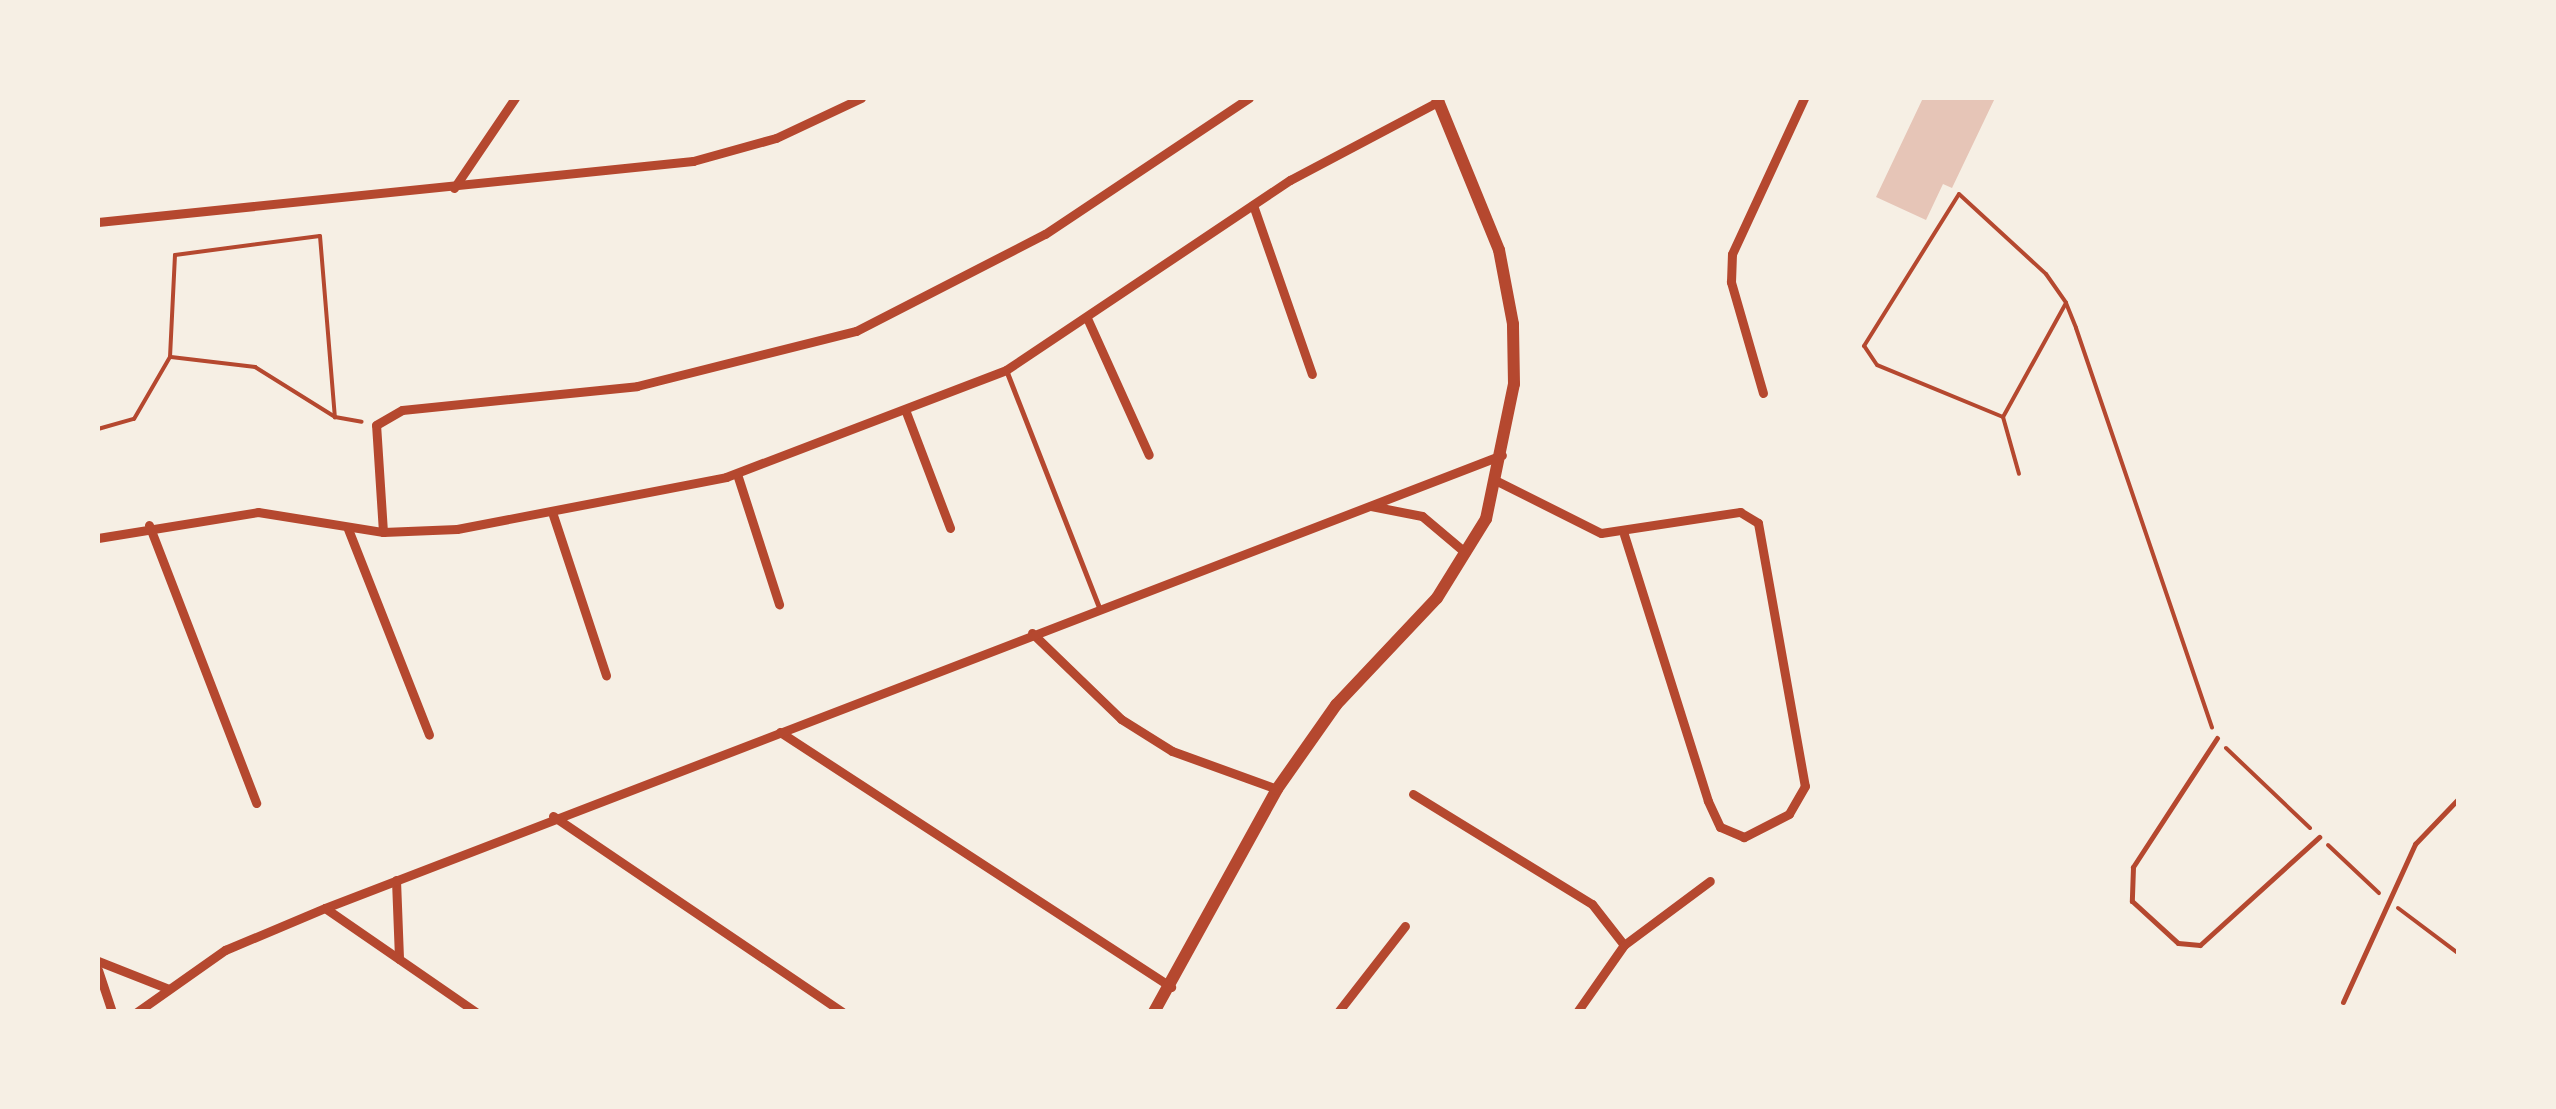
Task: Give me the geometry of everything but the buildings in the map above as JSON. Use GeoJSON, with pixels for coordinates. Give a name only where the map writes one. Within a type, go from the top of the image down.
{"type":"FeatureCollection","features":[{"type":"Feature","properties":{"kind":"main road"},"geometry":{"type":"LineString","coordinates":[[1154,1012],[1277,789],[1467,554],[1497,481],[1513,324],[1499,250],[1438,99]]}},
{"type":"Feature","properties":{"kind":"street"},"geometry":{"type":"LineString","coordinates":[[454,188],[515,98]]}},
{"type":"Feature","properties":{"kind":"street"},"geometry":{"type":"LineString","coordinates":[[98,222],[693,161],[776,138],[861,98]]}},
{"type":"Feature","properties":{"kind":"street"},"geometry":{"type":"LineString","coordinates":[[383,532],[376,425],[402,410],[731,369],[856,331],[1045,234],[1249,98]]}},
{"type":"Feature","properties":{"kind":"street"},"geometry":{"type":"LineString","coordinates":[[1763,393],[1731,282],[1732,254],[1804,98]]}},
{"type":"Feature","properties":{"kind":"street"},"geometry":{"type":"LineString","coordinates":[[98,538],[149,525],[258,512],[383,532],[553,514],[736,474],[906,412],[1006,370],[1253,206],[1438,99]]}},
{"type":"Feature","properties":{"kind":"street"},"geometry":{"type":"LineString","coordinates":[[1253,206],[1312,374]]}},
{"type":"Feature","properties":{"kind":"street"},"geometry":{"type":"LineString","coordinates":[[1086,318],[1149,455]]}},
{"type":"Feature","properties":{"kind":"street"},"geometry":{"type":"LineString","coordinates":[[906,412],[950,528]]}},
{"type":"Feature","properties":{"kind":"street"},"geometry":{"type":"LineString","coordinates":[[138,1012],[226,950],[325,908],[553,816],[1502,455]]}},
{"type":"Feature","properties":{"kind":"street"},"geometry":{"type":"LineString","coordinates":[[736,474],[779,604]]}},
{"type":"Feature","properties":{"kind":"street"},"geometry":{"type":"LineString","coordinates":[[1497,481],[1624,535],[1724,514],[1758,523],[1805,786],[1789,814],[1744,838],[1720,827],[1708,801],[1624,535]]}},
{"type":"Feature","properties":{"kind":"street"},"geometry":{"type":"LineString","coordinates":[[1369,505],[1422,516],[1467,554]]}},
{"type":"Feature","properties":{"kind":"street"},"geometry":{"type":"LineString","coordinates":[[553,514],[606,675]]}},
{"type":"Feature","properties":{"kind":"street"},"geometry":{"type":"LineString","coordinates":[[149,525],[256,803]]}},
{"type":"Feature","properties":{"kind":"street"},"geometry":{"type":"LineString","coordinates":[[348,529],[429,735]]}},
{"type":"Feature","properties":{"kind":"street"},"geometry":{"type":"LineString","coordinates":[[1032,633],[1121,719],[1172,751],[1277,789]]}},
{"type":"Feature","properties":{"kind":"street"},"geometry":{"type":"LineString","coordinates":[[780,732],[1171,987]]}},
{"type":"Feature","properties":{"kind":"street"},"geometry":{"type":"LineString","coordinates":[[1413,794],[1592,904],[1624,944]]}},
{"type":"Feature","properties":{"kind":"street"},"geometry":{"type":"LineString","coordinates":[[553,816],[842,1012]]}},
{"type":"Feature","properties":{"kind":"street"},"geometry":{"type":"LineString","coordinates":[[396,880],[399,959]]}},
{"type":"Feature","properties":{"kind":"street"},"geometry":{"type":"LineString","coordinates":[[1576,1012],[1624,944],[1710,882]]}},
{"type":"Feature","properties":{"kind":"street"},"geometry":{"type":"LineString","coordinates":[[325,908],[476,1012]]}},
{"type":"Feature","properties":{"kind":"street"},"geometry":{"type":"LineString","coordinates":[[1338,1012],[1405,926]]}},
{"type":"Feature","properties":{"kind":"street"},"geometry":{"type":"LineString","coordinates":[[98,961],[169,989]]}},
{"type":"Feature","properties":{"kind":"street"},"geometry":{"type":"LineString","coordinates":[[98,970],[112,1012]]}},
{"type":"Feature","properties":{"kind":"lane"},"geometry":{"type":"LineString","coordinates":[[1006,370],[1100,607]]}},
{"type":"Feature","properties":{"kind":"lane"},"geometry":{"type":"LineString","coordinates":[[2217,738],[2134,867],[2132,900],[2178,942],[2200,944],[2320,837]]}},
{"type":"Feature","properties":{"kind":"lane"},"geometry":{"type":"LineString","coordinates":[[2343,1002],[2386,899],[2429,826],[2458,799]]}},
{"type":"Feature","properties":{"kind":"path"},"geometry":{"type":"LineString","coordinates":[[2003,417],[1877,365],[1864,346],[1870,326],[1960,194],[2066,302],[2188,679],[2217,738],[2386,899],[2458,953]]}},
{"type":"Feature","properties":{"kind":"path"},"geometry":{"type":"LineString","coordinates":[[98,430],[134,419],[170,357],[175,255],[320,236],[335,417]]}},
{"type":"Feature","properties":{"kind":"path"},"geometry":{"type":"LineString","coordinates":[[2019,474],[2003,417],[2066,302]]}},
{"type":"Feature","properties":{"kind":"path"},"geometry":{"type":"LineString","coordinates":[[170,357],[256,367],[335,417],[376,425]]}}]}
